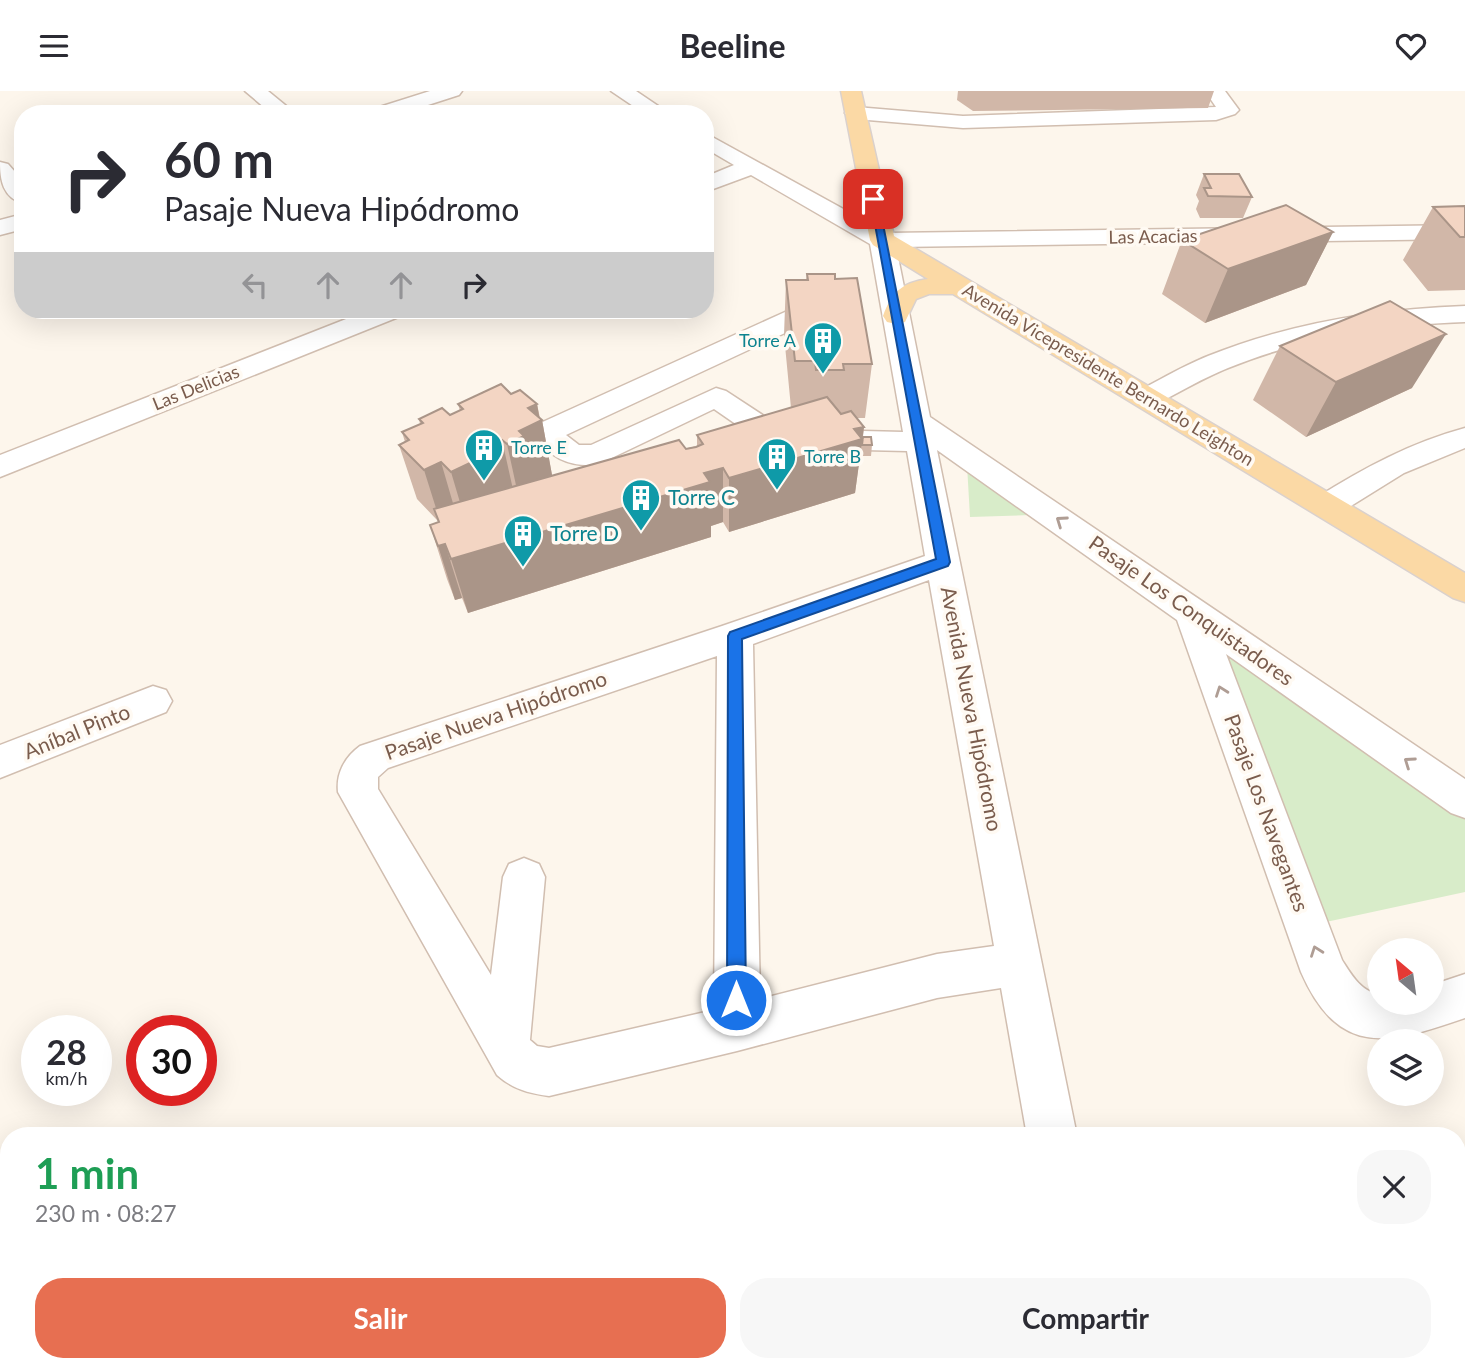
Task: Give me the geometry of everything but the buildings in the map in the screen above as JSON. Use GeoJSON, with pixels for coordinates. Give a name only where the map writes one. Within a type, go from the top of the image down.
{"type":"FeatureCollection","features":[{"type":"Feature","properties":{"kind":"main road"},"geometry":{"type":"LineString","coordinates":[[853,102],[882,240]]}},
{"type":"Feature","properties":{"kind":"main road","name":"Avenida Vicepresidente Bernardo Leighton"},"geometry":{"type":"LineString","coordinates":[[882,240],[1465,589]]}},
{"type":"Feature","properties":{"kind":"main road"},"geometry":{"type":"LineString","coordinates":[[896,316],[903,298],[909,293],[933,286],[959,286]]}},
{"type":"Feature","properties":{"kind":"street"},"geometry":{"type":"LineString","coordinates":[[255,91],[274,105]]}},
{"type":"Feature","properties":{"kind":"street"},"geometry":{"type":"LineString","coordinates":[[406,105],[452,91]]}},
{"type":"Feature","properties":{"kind":"street"},"geometry":{"type":"LineString","coordinates":[[621,91],[645,105]]}},
{"type":"Feature","properties":{"kind":"street"},"geometry":{"type":"LineString","coordinates":[[853,102],[962,122],[1216,114],[1228,110],[1215,91]]}},
{"type":"Feature","properties":{"kind":"street"},"geometry":{"type":"LineString","coordinates":[[714,144],[882,240]]}},
{"type":"Feature","properties":{"kind":"street"},"geometry":{"type":"LineString","coordinates":[[714,181],[752,166]]}},
{"type":"Feature","properties":{"kind":"street"},"geometry":{"type":"LineString","coordinates":[[0,169],[14,185]]}},
{"type":"Feature","properties":{"kind":"street","name":"Las Acacias"},"geometry":{"type":"LineString","coordinates":[[882,240],[1465,232]]}},
{"type":"Feature","properties":{"kind":"street","name":"Avenida Nueva Hipódromo"},"geometry":{"type":"LineString","coordinates":[[882,240],[1050,1127]]}},
{"type":"Feature","properties":{"kind":"street"},"geometry":{"type":"LineString","coordinates":[[1146,398],[1215,363],[1286,338],[1365,322],[1465,314]]}},
{"type":"Feature","properties":{"kind":"street"},"geometry":{"type":"LineString","coordinates":[[806,316],[795,318],[547,432],[560,447],[576,457],[597,455],[716,397],[777,438],[919,432]]}},
{"type":"Feature","properties":{"kind":"street","name":"Las Delicias"},"geometry":{"type":"LineString","coordinates":[[0,467],[370,319]]}},
{"type":"Feature","properties":{"kind":"street","name":"Pasaje Los Conquistadores"},"geometry":{"type":"LineString","coordinates":[[919,432],[1192,612],[1465,801]]}},
{"type":"Feature","properties":{"kind":"street"},"geometry":{"type":"LineString","coordinates":[[1327,506],[1391,466],[1423,451],[1465,438]]}},
{"type":"Feature","properties":{"kind":"street","name":"Pasaje Nueva Hipódromo"},"geometry":{"type":"LineString","coordinates":[[943,562],[735,636],[374,757],[359,770],[356,779],[358,792],[514,1058],[527,1069],[549,1072],[737,1028],[937,976],[1020,964]]}},
{"type":"Feature","properties":{"kind":"street","name":"Pasaje Los Navegantes"},"geometry":{"type":"LineString","coordinates":[[1192,612],[1324,972],[1334,991],[1351,1009],[1374,1018],[1399,1016],[1465,996]]}},
{"type":"Feature","properties":{"kind":"street"},"geometry":{"type":"LineString","coordinates":[[735,636],[737,1028]]}},
{"type":"Feature","properties":{"kind":"street","name":"Aníbal Pinto"},"geometry":{"type":"LineString","coordinates":[[0,762],[153,701]]}},
{"type":"Feature","properties":{"kind":"street"},"geometry":{"type":"LineString","coordinates":[[506,1044],[524,877]]}},
{"type":"Feature","properties":{"kind":"green space"},"geometry":{"type":"Polygon","coordinates":[[[967,465],[1031,515],[970,517],[967,465]]]}},
{"type":"Feature","properties":{"kind":"green space"},"geometry":{"type":"Polygon","coordinates":[[[1225,654],[1465,817],[1465,892],[1326,922],[1225,654]]]}},
{"type":"Feature","properties":{"kind":"place","name":"Torre A"},"geometry":{"type":"Point","coordinates":[823,375]}},
{"type":"Feature","properties":{"kind":"place","name":"Torre E"},"geometry":{"type":"Point","coordinates":[484,482]}},
{"type":"Feature","properties":{"kind":"place","name":"Torre B"},"geometry":{"type":"Point","coordinates":[777,491]}},
{"type":"Feature","properties":{"kind":"place","name":"Torre C"},"geometry":{"type":"Point","coordinates":[641,532]}},
{"type":"Feature","properties":{"kind":"place","name":"Torre D"},"geometry":{"type":"Point","coordinates":[523,568]}},
{"type":"Feature","properties":{"kind":"route"},"geometry":{"type":"LineString","coordinates":[[736,1000],[735,636],[943,562],[873,199]]}}]}
